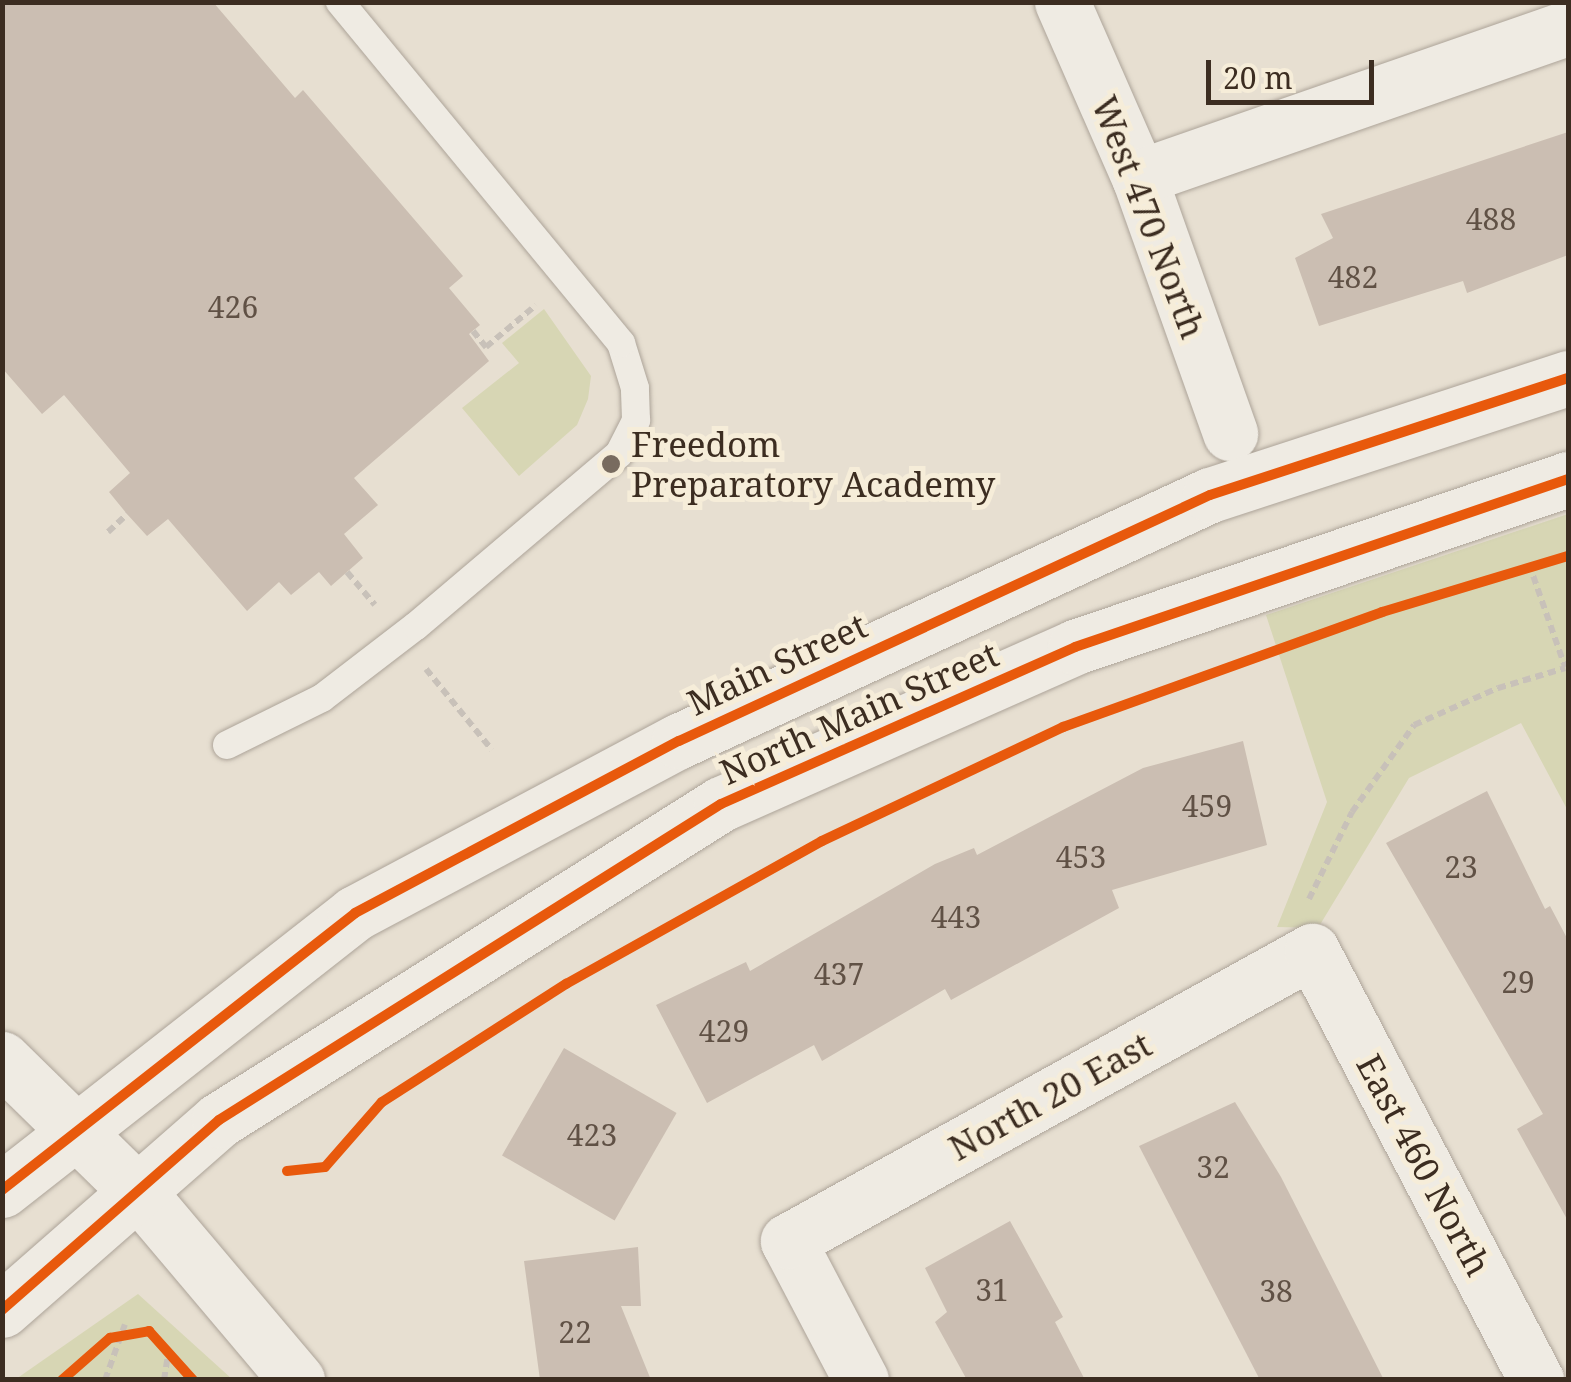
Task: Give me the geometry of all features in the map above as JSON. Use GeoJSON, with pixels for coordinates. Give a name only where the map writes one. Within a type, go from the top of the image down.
{"type":"FeatureCollection","features":[{"type":"Feature","properties":{"kind":"main road","name":"West 470 North"},"geometry":{"type":"LineString","coordinates":[[1062,2],[1139,177],[1230,434]]}},
{"type":"Feature","properties":{"kind":"main road"},"geometry":{"type":"LineString","coordinates":[[1139,177],[1568,28]]}},
{"type":"Feature","properties":{"kind":"main road","name":"Main Street"},"geometry":{"type":"LineString","coordinates":[[78,1130],[355,913],[679,740],[1210,495],[1568,378]]}},
{"type":"Feature","properties":{"kind":"main road","name":"North Main Street"},"geometry":{"type":"LineString","coordinates":[[2,1310],[219,1120],[474,954],[721,804],[1075,648],[1568,479]]}},
{"type":"Feature","properties":{"kind":"main road","name":"North 20 East"},"geometry":{"type":"LineString","coordinates":[[861,1380],[788,1240],[1309,928]]}},
{"type":"Feature","properties":{"kind":"main road","name":"East 460 North"},"geometry":{"type":"LineString","coordinates":[[1309,928],[1536,1380]]}},
{"type":"Feature","properties":{"kind":"main road"},"geometry":{"type":"LineString","coordinates":[[2,1059],[139,1193],[297,1380]]}},
{"type":"Feature","properties":{"kind":"main road"},"geometry":{"type":"LineString","coordinates":[[2,1190],[78,1130]]}},
{"type":"Feature","properties":{"kind":"lane"},"geometry":{"type":"LineString","coordinates":[[226,745],[322,698],[416,626],[619,454],[636,420],[635,388],[621,344],[340,2]]}},
{"type":"Feature","properties":{"kind":"lane"},"geometry":{"type":"LineString","coordinates":[[1210,495],[1230,434]]}},
{"type":"Feature","properties":{"kind":"path"},"geometry":{"type":"LineString","coordinates":[[473,330],[486,347],[545,298]]}},
{"type":"Feature","properties":{"kind":"path"},"geometry":{"type":"LineString","coordinates":[[108,532],[128,514]]}},
{"type":"Feature","properties":{"kind":"path"},"geometry":{"type":"LineString","coordinates":[[1511,570],[1542,562]]}},
{"type":"Feature","properties":{"kind":"path"},"geometry":{"type":"LineString","coordinates":[[1309,928],[1352,812],[1414,725],[1498,688],[1567,669],[1529,564]]}},
{"type":"Feature","properties":{"kind":"path"},"geometry":{"type":"LineString","coordinates":[[348,572],[380,611]]}},
{"type":"Feature","properties":{"kind":"path"},"geometry":{"type":"LineString","coordinates":[[418,660],[492,750]]}},
{"type":"Feature","properties":{"kind":"path"},"geometry":{"type":"LineString","coordinates":[[123,1330],[135,1334]]}},
{"type":"Feature","properties":{"kind":"path"},"geometry":{"type":"LineString","coordinates":[[98,1348],[123,1330]]}},
{"type":"Feature","properties":{"kind":"path"},"geometry":{"type":"LineString","coordinates":[[104,1380],[123,1330]]}},
{"type":"Feature","properties":{"kind":"path"},"geometry":{"type":"LineString","coordinates":[[159,1340],[181,1364]]}},
{"type":"Feature","properties":{"kind":"path"},"geometry":{"type":"LineString","coordinates":[[164,1380],[169,1348]]}},
{"type":"Feature","properties":{"kind":"green space"},"geometry":{"type":"Polygon","coordinates":[[[544,309],[591,376],[588,399],[577,425],[519,476],[462,408],[519,363],[502,343],[544,309]]]}},
{"type":"Feature","properties":{"kind":"green space"},"geometry":{"type":"Polygon","coordinates":[[[1568,514],[1568,811],[1521,723],[1409,778],[1318,928],[1277,927],[1327,802],[1266,615],[1568,514]]]}},
{"type":"Feature","properties":{"kind":"green space"},"geometry":{"type":"Polygon","coordinates":[[[138,1294],[232,1379],[16,1379],[138,1294]]]}},
{"type":"Feature","properties":{"kind":"building"},"geometry":{"type":"Polygon","coordinates":[[[2,2],[213,2],[295,98],[303,90],[463,276],[449,288],[480,325],[469,334],[489,361],[354,478],[378,505],[344,534],[363,558],[331,586],[319,572],[291,595],[279,582],[247,611],[168,519],[147,536],[127,514],[109,492],[130,473],[64,395],[42,414],[2,368],[2,2]]]}},
{"type":"Feature","properties":{"kind":"building"},"geometry":{"type":"Polygon","coordinates":[[[1568,132],[1568,255],[1467,293],[1463,281],[1319,326],[1295,258],[1333,238],[1321,214],[1568,132]]]}},
{"type":"Feature","properties":{"kind":"building"},"geometry":{"type":"Polygon","coordinates":[[[1243,741],[1267,845],[1112,890],[1119,908],[951,1000],[945,989],[822,1061],[814,1045],[707,1103],[656,1005],[746,962],[750,971],[935,864],[974,848],[977,855],[1143,768],[1243,741]]]}},
{"type":"Feature","properties":{"kind":"building"},"geometry":{"type":"Polygon","coordinates":[[[1487,791],[1545,909],[1550,906],[1568,940],[1568,1221],[1517,1129],[1543,1114],[1386,843],[1487,791]]]}},
{"type":"Feature","properties":{"kind":"building"},"geometry":{"type":"Polygon","coordinates":[[[564,1048],[677,1113],[615,1220],[502,1155],[564,1048]]]}},
{"type":"Feature","properties":{"kind":"building"},"geometry":{"type":"Polygon","coordinates":[[[1235,1102],[1281,1177],[1384,1380],[1260,1380],[1139,1146],[1235,1102]]]}},
{"type":"Feature","properties":{"kind":"building"},"geometry":{"type":"Polygon","coordinates":[[[1010,1221],[1063,1317],[1055,1322],[1085,1380],[967,1380],[935,1322],[947,1312],[925,1268],[1010,1221]]]}},
{"type":"Feature","properties":{"kind":"building"},"geometry":{"type":"Polygon","coordinates":[[[638,1247],[641,1306],[621,1306],[651,1380],[540,1380],[524,1261],[638,1247]]]}},
{"type":"Feature","properties":{"kind":"cycle path"},"geometry":{"type":"LineString","coordinates":[[2,1190],[355,913],[679,741],[1210,495],[1568,378]]}},
{"type":"Feature","properties":{"kind":"cycle path"},"geometry":{"type":"LineString","coordinates":[[2,1310],[219,1120],[721,804],[1075,647],[1568,479]]}},
{"type":"Feature","properties":{"kind":"cycle path"},"geometry":{"type":"LineString","coordinates":[[287,1171],[325,1167],[382,1102],[566,984],[822,841],[1063,727],[1382,612],[1568,556]]}},
{"type":"Feature","properties":{"kind":"cycle path"},"geometry":{"type":"LineString","coordinates":[[62,1380],[110,1338],[149,1331],[193,1380]]}},
{"type":"Feature","properties":{"kind":"place","name":"Freedom Preparatory Academy"},"geometry":{"type":"Point","coordinates":[611,464]}}]}
